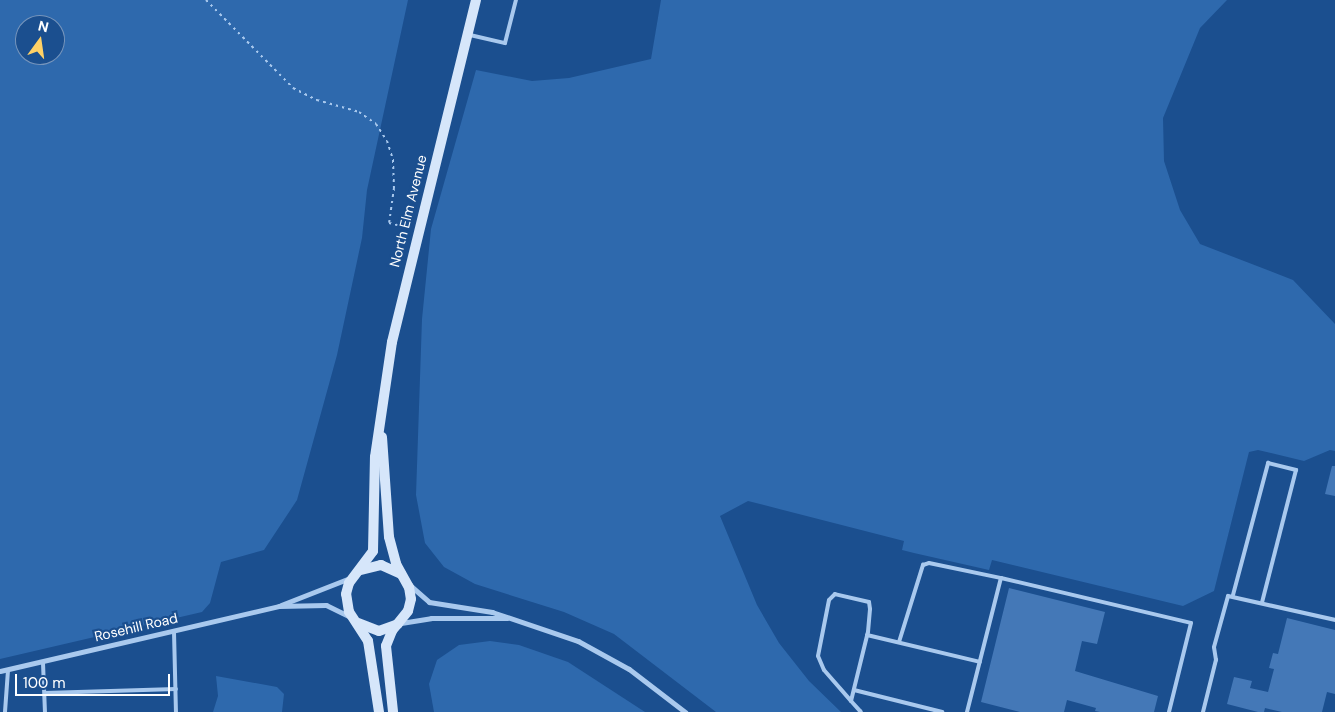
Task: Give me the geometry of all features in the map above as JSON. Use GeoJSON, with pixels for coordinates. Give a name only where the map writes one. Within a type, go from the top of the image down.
{"type":"FeatureCollection","features":[{"type":"Feature","properties":{"kind":"main road","name":"North Elm Avenue"},"geometry":{"type":"LineString","coordinates":[[379,712],[368,641],[352,618],[346,594],[357,573],[373,551],[374,464],[381,431],[392,342],[417,230],[476,0]]}},
{"type":"Feature","properties":{"kind":"main road","name":"North Elm Avenue"},"geometry":{"type":"LineString","coordinates":[[381,431],[387,525],[396,564],[411,600],[408,611],[388,640],[385,653],[392,712]]}},
{"type":"Feature","properties":{"kind":"main road","name":"Rosehill Road"},"geometry":{"type":"LineString","coordinates":[[357,573],[380,565],[393,569],[403,577]]}},
{"type":"Feature","properties":{"kind":"main road"},"geometry":{"type":"LineString","coordinates":[[352,618],[372,630],[385,630],[398,623]]}},
{"type":"Feature","properties":{"kind":"street","name":"Rosehill Road"},"geometry":{"type":"LineString","coordinates":[[0,671],[43,663],[278,606],[357,573]]}},
{"type":"Feature","properties":{"kind":"street"},"geometry":{"type":"LineString","coordinates":[[403,577],[420,597],[429,602],[486,611],[552,630],[604,654],[637,674],[685,712]]}},
{"type":"Feature","properties":{"kind":"street","name":"Rosehill Road"},"geometry":{"type":"LineString","coordinates":[[278,606],[329,606],[352,618]]}},
{"type":"Feature","properties":{"kind":"street"},"geometry":{"type":"LineString","coordinates":[[398,623],[431,618],[510,618]]}},
{"type":"Feature","properties":{"kind":"lane"},"geometry":{"type":"LineString","coordinates":[[468,34],[505,43],[516,0]]}},
{"type":"Feature","properties":{"kind":"lane"},"geometry":{"type":"LineString","coordinates":[[1233,595],[1268,463],[1296,470],[1262,602]]}},
{"type":"Feature","properties":{"kind":"lane"},"geometry":{"type":"LineString","coordinates":[[898,642],[923,565],[929,562],[1191,623],[1170,712]]}},
{"type":"Feature","properties":{"kind":"lane"},"geometry":{"type":"LineString","coordinates":[[967,712],[1001,578]]}},
{"type":"Feature","properties":{"kind":"lane"},"geometry":{"type":"LineString","coordinates":[[851,701],[868,635],[869,602],[835,594],[829,600],[818,656],[824,670],[851,701],[861,712]]}},
{"type":"Feature","properties":{"kind":"lane"},"geometry":{"type":"LineString","coordinates":[[1203,712],[1226,599],[1233,595],[1335,620]]}},
{"type":"Feature","properties":{"kind":"lane"},"geometry":{"type":"LineString","coordinates":[[174,632],[176,712]]}},
{"type":"Feature","properties":{"kind":"lane"},"geometry":{"type":"LineString","coordinates":[[868,635],[980,662]]}},
{"type":"Feature","properties":{"kind":"lane"},"geometry":{"type":"LineString","coordinates":[[43,663],[45,712]]}},
{"type":"Feature","properties":{"kind":"lane"},"geometry":{"type":"LineString","coordinates":[[5,712],[8,670]]}},
{"type":"Feature","properties":{"kind":"lane"},"geometry":{"type":"LineString","coordinates":[[45,693],[176,690]]}},
{"type":"Feature","properties":{"kind":"lane"},"geometry":{"type":"LineString","coordinates":[[854,690],[942,712]]}},
{"type":"Feature","properties":{"kind":"path"},"geometry":{"type":"LineString","coordinates":[[206,0],[293,88],[317,100],[359,112],[376,124],[387,140],[393,160],[394,188],[389,223],[417,230]]}},
{"type":"Feature","properties":{"kind":"shaded area"},"geometry":{"type":"Polygon","coordinates":[[[0,0],[408,0],[367,190],[362,238],[337,355],[297,500],[264,550],[221,562],[210,603],[202,612],[0,659],[0,0]]]}},
{"type":"Feature","properties":{"kind":"shaded area"},"geometry":{"type":"Polygon","coordinates":[[[661,0],[1227,0],[1200,28],[1163,118],[1164,161],[1180,210],[1200,244],[1293,280],[1335,324],[1335,451],[1330,450],[1304,461],[1258,450],[1249,452],[1214,591],[1183,606],[992,560],[989,570],[914,553],[902,550],[904,541],[748,501],[720,516],[757,605],[779,643],[809,681],[841,712],[716,712],[614,634],[564,612],[475,584],[444,567],[425,543],[416,495],[422,319],[431,229],[476,70],[532,81],[569,78],[651,59],[661,0]]]}},
{"type":"Feature","properties":{"kind":"shaded area"},"geometry":{"type":"Polygon","coordinates":[[[490,641],[519,645],[568,662],[645,712],[434,712],[429,684],[437,660],[459,645],[490,641]]]}},
{"type":"Feature","properties":{"kind":"shaded area"},"geometry":{"type":"Polygon","coordinates":[[[216,676],[277,687],[284,694],[282,712],[213,712],[218,696],[216,676]]]}},
{"type":"Feature","properties":{"kind":"building"},"geometry":{"type":"Polygon","coordinates":[[[1332,466],[1335,466],[1335,496],[1325,494],[1332,466]]]}},
{"type":"Feature","properties":{"kind":"building"},"geometry":{"type":"Polygon","coordinates":[[[1009,588],[1105,612],[1097,644],[1082,641],[1075,671],[1158,696],[1154,712],[1100,712],[1095,711],[1096,708],[1067,700],[1064,712],[1020,712],[981,702],[1009,588]]]}},
{"type":"Feature","properties":{"kind":"building"},"geometry":{"type":"Polygon","coordinates":[[[1287,618],[1335,630],[1335,694],[1327,692],[1322,712],[1282,712],[1265,708],[1264,712],[1258,712],[1227,704],[1234,677],[1252,681],[1250,688],[1268,692],[1274,669],[1269,668],[1273,653],[1278,654],[1287,618]]]}}]}
